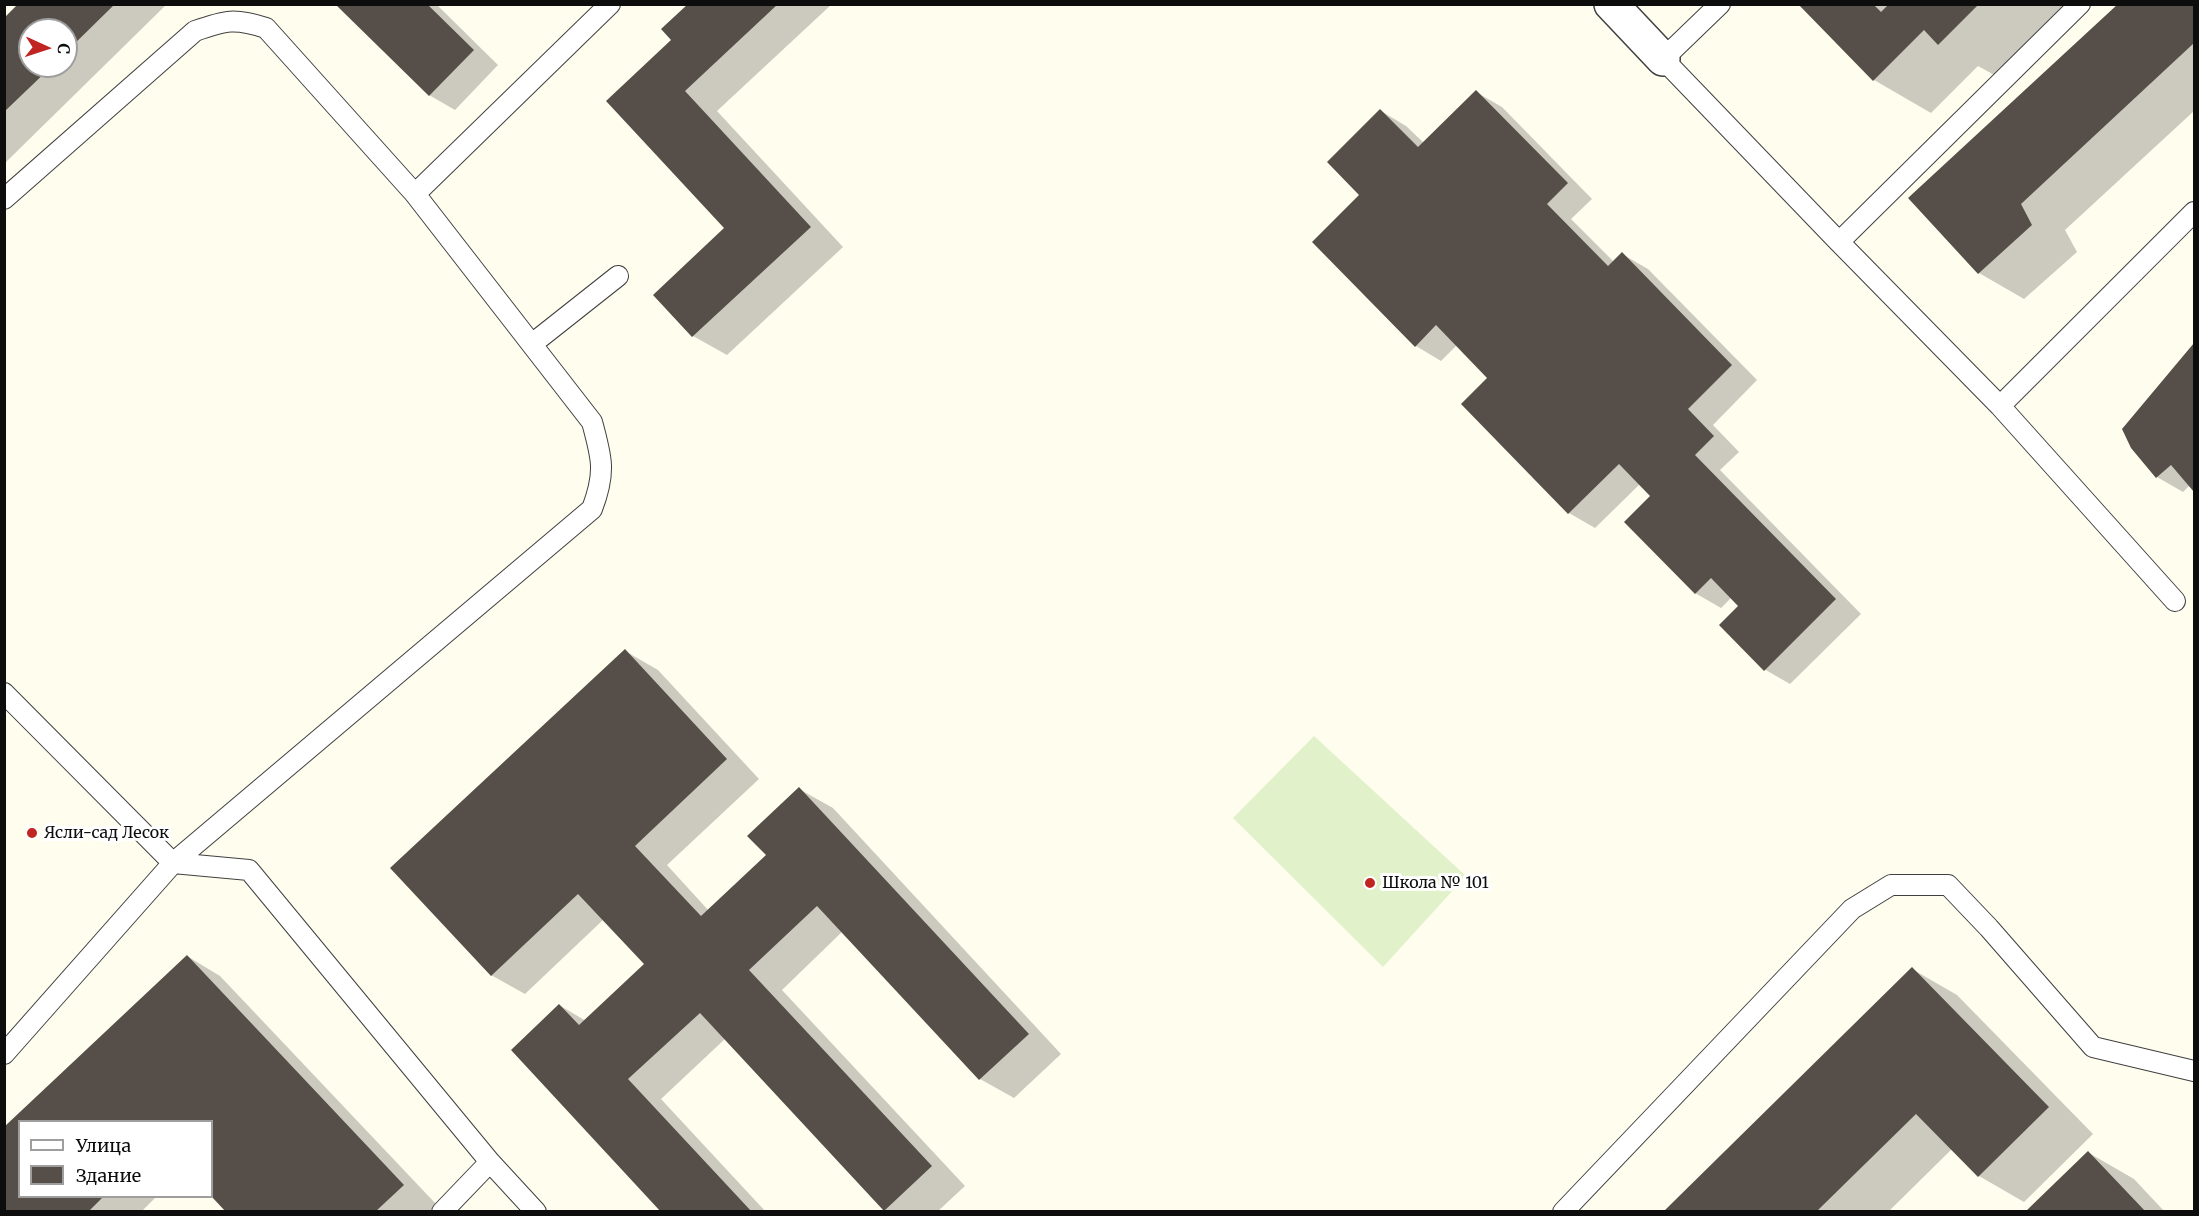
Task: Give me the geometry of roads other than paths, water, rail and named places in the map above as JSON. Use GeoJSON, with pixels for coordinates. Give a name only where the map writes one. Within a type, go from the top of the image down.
{"type":"FeatureCollection","features":[{"type":"Feature","properties":{"kind":"street"},"geometry":{"type":"LineString","coordinates":[[1611,4],[1663,58]]}},
{"type":"Feature","properties":{"kind":"lane"},"geometry":{"type":"LineString","coordinates":[[415,194],[610,4]]}},
{"type":"Feature","properties":{"kind":"lane"},"geometry":{"type":"LineString","coordinates":[[1720,4],[1663,58],[2000,406],[2175,601]]}},
{"type":"Feature","properties":{"kind":"lane"},"geometry":{"type":"LineString","coordinates":[[1839,242],[2080,4]]}},
{"type":"Feature","properties":{"kind":"lane"},"geometry":{"type":"LineString","coordinates":[[4,199],[195,31],[222,21],[248,22],[266,28],[415,194],[592,422],[602,458],[600,489],[592,509],[173,863],[4,1054]]}},
{"type":"Feature","properties":{"kind":"lane"},"geometry":{"type":"LineString","coordinates":[[2000,406],[2194,212]]}},
{"type":"Feature","properties":{"kind":"lane"},"geometry":{"type":"LineString","coordinates":[[532,344],[618,276]]}},
{"type":"Feature","properties":{"kind":"lane"},"geometry":{"type":"LineString","coordinates":[[4,693],[173,863],[249,870],[490,1162],[536,1212]]}},
{"type":"Feature","properties":{"kind":"lane"},"geometry":{"type":"LineString","coordinates":[[1563,1212],[1852,909],[1892,885],[1948,885],[1989,928],[2093,1047],[2194,1071]]}},
{"type":"Feature","properties":{"kind":"lane"},"geometry":{"type":"LineString","coordinates":[[442,1212],[490,1162]]}},
{"type":"Feature","properties":{"kind":"place","name":"Ясли-сад Лесок"},"geometry":{"type":"Point","coordinates":[32,833]}},
{"type":"Feature","properties":{"kind":"place","name":"Школа № 101"},"geometry":{"type":"Point","coordinates":[1370,883]}}]}
